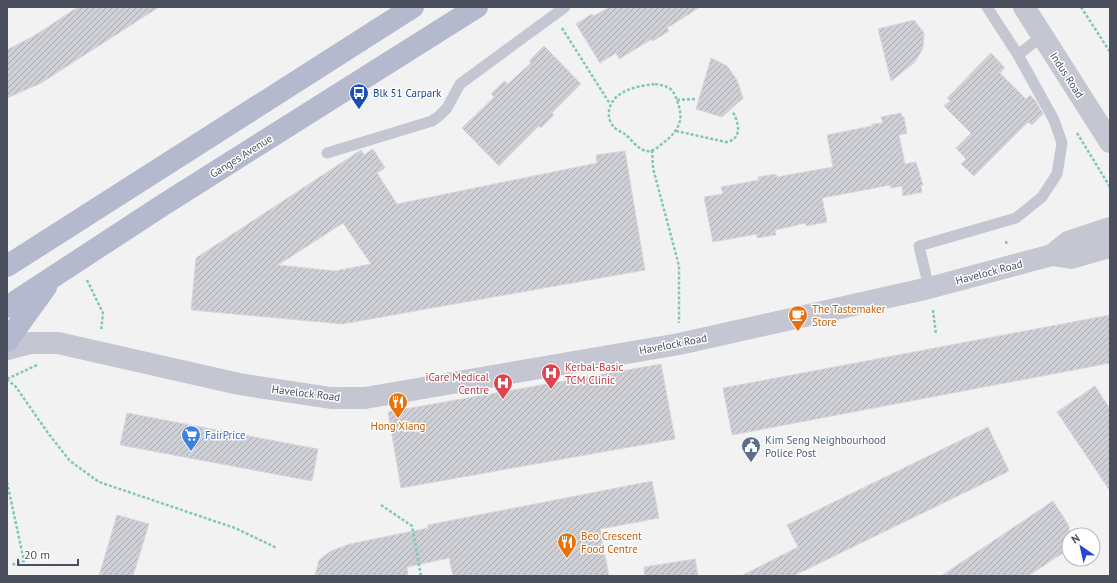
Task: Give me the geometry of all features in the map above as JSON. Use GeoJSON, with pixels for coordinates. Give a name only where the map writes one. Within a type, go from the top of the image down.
{"type":"FeatureCollection","features":[{"type":"Feature","properties":{"kind":"main road"},"geometry":{"type":"LineString","coordinates":[[7,266],[413,7]]}},
{"type":"Feature","properties":{"kind":"main road","name":"Ganges Avenue"},"geometry":{"type":"LineString","coordinates":[[7,307],[164,205],[477,7]]}},
{"type":"Feature","properties":{"kind":"main road"},"geometry":{"type":"LineString","coordinates":[[7,341],[52,277]]}},
{"type":"Feature","properties":{"kind":"street","name":"Indus Road"},"geometry":{"type":"LineString","coordinates":[[1024,7],[1110,142]]}},
{"type":"Feature","properties":{"kind":"street","name":"Havelock Road"},"geometry":{"type":"LineString","coordinates":[[1052,255],[1068,242],[1110,228]]}},
{"type":"Feature","properties":{"kind":"street","name":"Havelock Road"},"geometry":{"type":"LineString","coordinates":[[7,349],[30,343],[58,343],[239,384],[331,398],[365,398],[679,344],[929,288],[1052,255],[1071,258],[1110,247]]}},
{"type":"Feature","properties":{"kind":"lane"},"geometry":{"type":"LineString","coordinates":[[327,153],[432,121],[447,108],[460,84],[565,7]]}},
{"type":"Feature","properties":{"kind":"lane"},"geometry":{"type":"LineString","coordinates":[[929,288],[919,246],[1016,218],[1042,197],[1057,174],[1062,143],[1054,120],[1018,55],[987,7]]}},
{"type":"Feature","properties":{"kind":"lane"},"geometry":{"type":"LineString","coordinates":[[1018,55],[1042,36]]}},
{"type":"Feature","properties":{"kind":"path"},"geometry":{"type":"LineString","coordinates":[[1081,7],[1110,52]]}},
{"type":"Feature","properties":{"kind":"path"},"geometry":{"type":"LineString","coordinates":[[554,15],[610,104],[609,114],[613,126],[630,138],[638,147],[646,151],[652,150],[666,141],[676,131],[680,123],[681,110],[677,100],[668,87],[655,84],[636,87],[620,94],[610,104]]}},
{"type":"Feature","properties":{"kind":"path"},"geometry":{"type":"LineString","coordinates":[[677,100],[697,99]]}},
{"type":"Feature","properties":{"kind":"path"},"geometry":{"type":"LineString","coordinates":[[676,131],[726,142],[732,141],[736,136],[738,126],[737,118],[732,111]]}},
{"type":"Feature","properties":{"kind":"path"},"geometry":{"type":"LineString","coordinates":[[652,150],[653,168],[679,266],[679,344]]}},
{"type":"Feature","properties":{"kind":"path"},"geometry":{"type":"LineString","coordinates":[[78,261],[103,313],[100,332]]}},
{"type":"Feature","properties":{"kind":"path"},"geometry":{"type":"LineString","coordinates":[[933,310],[936,335]]}},
{"type":"Feature","properties":{"kind":"path"},"geometry":{"type":"LineString","coordinates":[[7,379],[16,387],[48,434],[70,461],[99,482],[235,528],[277,548]]}},
{"type":"Feature","properties":{"kind":"path"},"geometry":{"type":"LineString","coordinates":[[7,482],[24,561],[11,565]]}},
{"type":"Feature","properties":{"kind":"path"},"geometry":{"type":"LineString","coordinates":[[381,505],[412,526],[421,576]]}},
{"type":"Feature","properties":{"kind":"building"},"geometry":{"type":"Polygon","coordinates":[[[78,7],[159,7],[41,83],[7,98],[7,50],[34,36],[78,7]]]}},
{"type":"Feature","properties":{"kind":"building"},"geometry":{"type":"Polygon","coordinates":[[[609,7],[700,7],[667,28],[669,31],[653,41],[652,39],[619,59],[616,53],[600,63],[576,24],[592,14],[594,16],[609,7]]]}},
{"type":"Feature","properties":{"kind":"building"},"geometry":{"type":"Polygon","coordinates":[[[914,20],[924,33],[923,48],[915,62],[891,81],[878,29],[914,20]]]}},
{"type":"Feature","properties":{"kind":"building"},"geometry":{"type":"Polygon","coordinates":[[[544,46],[581,84],[552,113],[554,115],[541,128],[539,126],[499,166],[462,128],[494,97],[491,94],[504,81],[508,84],[531,63],[529,61],[544,46]]]}},
{"type":"Feature","properties":{"kind":"building"},"geometry":{"type":"Polygon","coordinates":[[[991,53],[1005,68],[1000,73],[1026,99],[1030,95],[1035,100],[1043,114],[1032,125],[1028,122],[974,176],[961,164],[966,159],[956,148],[971,133],[944,106],[950,101],[947,98],[991,53]]]}},
{"type":"Feature","properties":{"kind":"building"},"geometry":{"type":"Polygon","coordinates":[[[711,58],[727,66],[737,80],[743,98],[722,117],[696,109],[711,58]]]}},
{"type":"Feature","properties":{"kind":"building"},"geometry":{"type":"Polygon","coordinates":[[[901,113],[902,117],[904,117],[907,133],[899,135],[905,164],[916,162],[923,185],[921,186],[922,192],[903,196],[902,186],[891,188],[890,185],[822,198],[827,222],[806,226],[806,223],[775,230],[776,235],[757,238],[757,234],[713,242],[704,197],[723,194],[721,187],[759,180],[758,177],[776,174],[777,177],[833,167],[827,135],[872,126],[872,124],[883,123],[881,117],[901,113]]]}},
{"type":"Feature","properties":{"kind":"building"},"geometry":{"type":"Polygon","coordinates":[[[373,149],[385,168],[377,173],[397,204],[597,163],[596,155],[625,151],[645,270],[342,324],[191,310],[196,258],[361,150],[364,155],[373,149]],[[343,223],[278,265],[335,271],[371,264],[343,223]]]}},
{"type":"Feature","properties":{"kind":"building"},"geometry":{"type":"Polygon","coordinates":[[[1110,315],[1110,363],[732,435],[723,388],[1110,315]]]}},
{"type":"Feature","properties":{"kind":"building"},"geometry":{"type":"Polygon","coordinates":[[[661,364],[675,439],[401,488],[388,412],[661,364]]]}},
{"type":"Feature","properties":{"kind":"building"},"geometry":{"type":"Polygon","coordinates":[[[1095,386],[1110,409],[1110,491],[1057,412],[1095,386]]]}},
{"type":"Feature","properties":{"kind":"building"},"geometry":{"type":"Polygon","coordinates":[[[127,413],[318,449],[312,481],[120,445],[127,413]]]}},
{"type":"Feature","properties":{"kind":"building"},"geometry":{"type":"Polygon","coordinates":[[[988,427],[1009,471],[793,576],[741,576],[798,547],[787,525],[988,427]]]}},
{"type":"Feature","properties":{"kind":"building"},"geometry":{"type":"Polygon","coordinates":[[[652,481],[659,518],[600,529],[609,576],[453,576],[449,558],[407,567],[408,576],[315,576],[319,560],[331,551],[350,544],[428,528],[428,525],[652,481]]]}},
{"type":"Feature","properties":{"kind":"building"},"geometry":{"type":"Polygon","coordinates":[[[1053,501],[1069,526],[1061,527],[1061,554],[1028,576],[941,576],[1053,501]]]}},
{"type":"Feature","properties":{"kind":"building"},"geometry":{"type":"Polygon","coordinates":[[[117,515],[149,524],[133,576],[99,576],[117,515]]]}},
{"type":"Feature","properties":{"kind":"building"},"geometry":{"type":"Polygon","coordinates":[[[695,559],[698,576],[645,576],[644,567],[695,559]]]}},
{"type":"Feature","properties":{"kind":"place","name":"Blk 51 Carpark"},"geometry":{"type":"Point","coordinates":[359,110]}},
{"type":"Feature","properties":{"kind":"place","name":"The Tastemaker Store"},"geometry":{"type":"Point","coordinates":[798,332]}},
{"type":"Feature","properties":{"kind":"place","name":"Kerbal-Basic TCM Clinic"},"geometry":{"type":"Point","coordinates":[551,390]}},
{"type":"Feature","properties":{"kind":"place","name":"iCare Medical Centre"},"geometry":{"type":"Point","coordinates":[503,400]}},
{"type":"Feature","properties":{"kind":"place","name":"Hong Xiang"},"geometry":{"type":"Point","coordinates":[398,419]}},
{"type":"Feature","properties":{"kind":"place","name":"FairPrice"},"geometry":{"type":"Point","coordinates":[191,452]}},
{"type":"Feature","properties":{"kind":"place","name":"Kim Seng Neighbourhood Police Post"},"geometry":{"type":"Point","coordinates":[751,463]}},
{"type":"Feature","properties":{"kind":"place","name":"Beo Crescent Food Centre"},"geometry":{"type":"Point","coordinates":[567,559]}}]}
